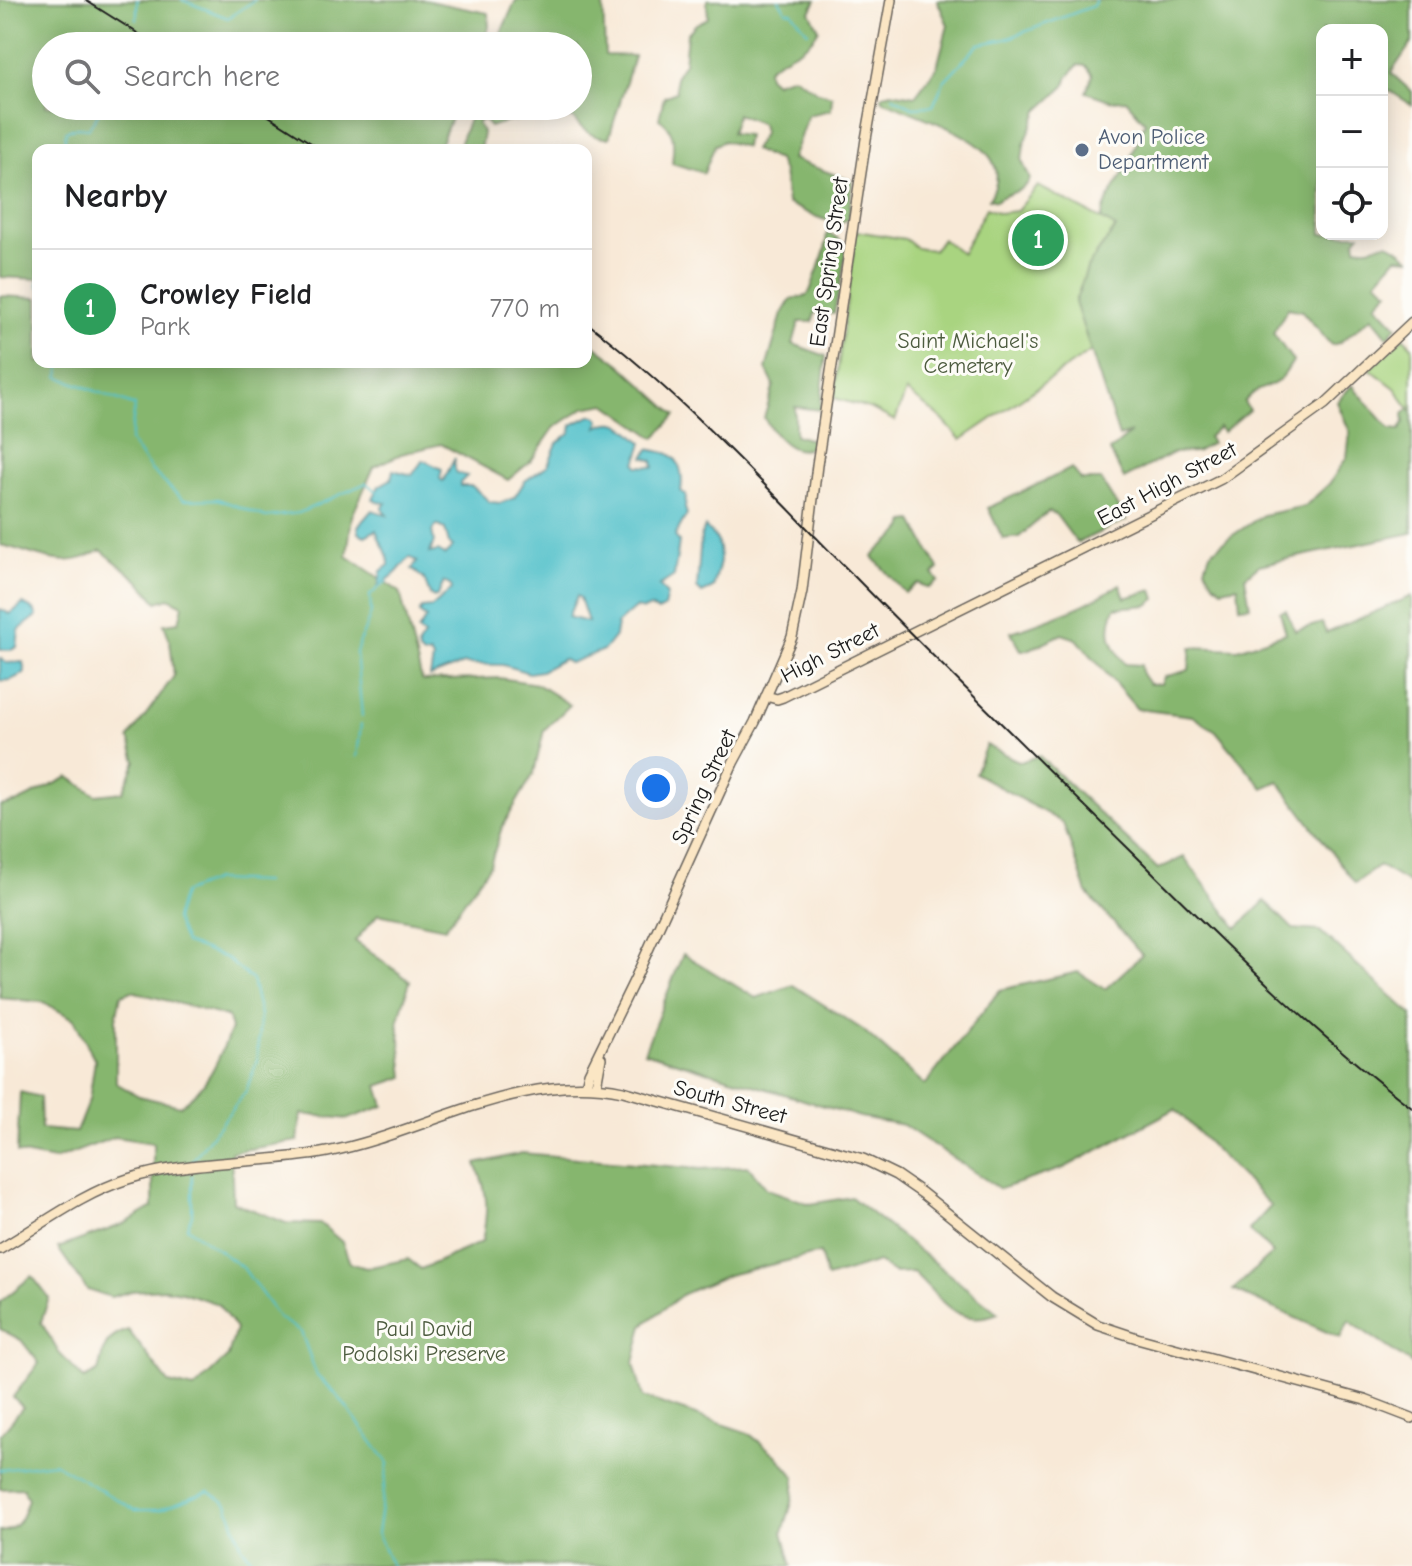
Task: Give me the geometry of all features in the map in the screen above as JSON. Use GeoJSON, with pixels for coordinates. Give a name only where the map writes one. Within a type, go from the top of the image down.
{"type":"FeatureCollection","features":[{"type":"Feature","properties":{"kind":"main road","name":"East Spring Street"},"geometry":{"type":"LineString","coordinates":[[809,530],[867,128],[891,0]]}},
{"type":"Feature","properties":{"kind":"main road","name":"East High Street"},"geometry":{"type":"LineString","coordinates":[[909,632],[1221,479],[1315,412],[1412,322]]}},
{"type":"Feature","properties":{"kind":"main road","name":"Spring Street"},"geometry":{"type":"LineString","coordinates":[[591,1086],[589,1073],[792,637],[802,591],[809,530]]}},
{"type":"Feature","properties":{"kind":"main road","name":"High Street"},"geometry":{"type":"LineString","coordinates":[[766,696],[774,699],[783,697],[909,632]]}},
{"type":"Feature","properties":{"kind":"main road","name":"South Street"},"geometry":{"type":"LineString","coordinates":[[0,1249],[90,1194],[131,1178],[168,1170],[273,1160],[340,1149],[512,1095],[549,1088],[591,1086],[630,1093],[863,1159],[916,1188],[1052,1297],[1098,1325],[1357,1397],[1412,1418]]}},
{"type":"Feature","properties":{"kind":"green space"},"geometry":{"type":"Polygon","coordinates":[[[0,0],[424,0],[488,13],[487,32],[32,32],[32,120],[450,120],[440,144],[32,144],[32,279],[0,277],[0,0]]]}},
{"type":"Feature","properties":{"kind":"green space"},"geometry":{"type":"Polygon","coordinates":[[[516,0],[603,0],[605,55],[634,56],[609,138],[589,133],[575,120],[592,120],[592,32],[501,32],[516,0]]]}},
{"type":"Feature","properties":{"kind":"green space"},"geometry":{"type":"Polygon","coordinates":[[[707,0],[816,0],[810,12],[819,29],[809,42],[767,69],[768,76],[775,82],[793,76],[818,92],[832,96],[831,110],[808,115],[792,159],[852,181],[849,219],[826,220],[787,203],[783,172],[778,160],[753,150],[764,132],[762,124],[737,114],[731,133],[747,135],[745,147],[724,141],[715,145],[704,173],[672,163],[671,133],[659,119],[664,97],[676,92],[675,77],[684,63],[687,34],[696,24],[708,18],[707,0]]]}},
{"type":"Feature","properties":{"kind":"green space"},"geometry":{"type":"Polygon","coordinates":[[[937,0],[1412,0],[1412,42],[1391,73],[1412,92],[1412,105],[1388,90],[1388,24],[1316,24],[1316,240],[1355,240],[1356,247],[1367,248],[1392,244],[1410,258],[1397,257],[1376,281],[1389,291],[1376,304],[1397,326],[1388,337],[1372,317],[1339,343],[1331,345],[1302,311],[1288,308],[1273,333],[1293,361],[1281,378],[1252,394],[1244,402],[1249,410],[1223,432],[1219,427],[1208,437],[1212,443],[1196,452],[1173,453],[1124,479],[1110,451],[1131,433],[1119,437],[1075,302],[1088,266],[1116,228],[1101,219],[1103,211],[1130,161],[1145,122],[1126,100],[1112,101],[1086,92],[1093,75],[1086,66],[1078,65],[1068,76],[1065,86],[1038,111],[1024,145],[1022,161],[1030,179],[1027,184],[996,201],[989,199],[997,179],[993,162],[981,147],[881,96],[891,92],[915,96],[937,67],[948,25],[937,0]]]}},
{"type":"Feature","properties":{"kind":"green space"},"geometry":{"type":"Polygon","coordinates":[[[469,120],[482,120],[477,123],[483,133],[481,144],[459,144],[469,120]]]}},
{"type":"Feature","properties":{"kind":"green space"},"geometry":{"type":"Polygon","coordinates":[[[484,120],[520,120],[510,122],[490,127],[484,120]]]}},
{"type":"Feature","properties":{"kind":"green space","name":"Saint Michael's Cemetery"},"geometry":{"type":"Polygon","coordinates":[[[1038,186],[1116,227],[1088,266],[1075,302],[1091,351],[961,440],[941,418],[906,391],[895,421],[872,409],[834,398],[856,231],[905,239],[917,248],[933,250],[942,239],[962,253],[986,208],[1000,213],[1017,211],[1038,186]]]}},
{"type":"Feature","properties":{"kind":"green space"},"geometry":{"type":"Polygon","coordinates":[[[827,233],[836,237],[845,249],[844,262],[834,314],[815,312],[813,322],[799,322],[793,344],[826,356],[820,410],[795,407],[795,435],[815,441],[814,446],[798,450],[778,438],[764,418],[774,385],[766,369],[782,314],[791,299],[806,296],[810,291],[825,250],[827,233]]]}},
{"type":"Feature","properties":{"kind":"green space","name":"Paul David Podolski Preserve"},"geometry":{"type":"Polygon","coordinates":[[[0,296],[32,298],[32,368],[592,368],[592,343],[620,364],[676,415],[655,438],[606,404],[584,408],[554,428],[531,461],[508,480],[441,444],[401,454],[374,467],[352,516],[347,556],[400,592],[422,681],[500,678],[537,684],[570,705],[544,730],[534,773],[502,827],[490,865],[445,928],[378,914],[355,941],[410,981],[398,1021],[404,1077],[378,1086],[384,1106],[348,1119],[301,1114],[298,1141],[231,1152],[233,1202],[286,1223],[321,1224],[342,1242],[350,1263],[366,1268],[408,1259],[421,1269],[482,1242],[486,1202],[476,1164],[522,1153],[701,1169],[748,1166],[767,1189],[810,1204],[851,1197],[998,1313],[983,1317],[959,1314],[940,1300],[913,1272],[894,1273],[878,1262],[827,1278],[820,1253],[728,1275],[683,1294],[643,1325],[634,1363],[643,1397],[748,1433],[776,1455],[795,1477],[793,1499],[783,1532],[792,1566],[0,1565],[0,1532],[16,1525],[28,1499],[23,1488],[0,1489],[0,1435],[23,1407],[13,1397],[39,1363],[21,1340],[0,1329],[0,1302],[32,1276],[49,1298],[41,1322],[59,1353],[84,1379],[98,1372],[109,1341],[128,1330],[169,1383],[194,1389],[228,1356],[236,1329],[218,1304],[182,1292],[165,1289],[132,1291],[111,1297],[87,1290],[58,1248],[124,1224],[153,1207],[153,1143],[115,1137],[54,1160],[17,1153],[20,1092],[40,1097],[41,1129],[76,1132],[89,1100],[95,1060],[74,1019],[43,1002],[0,998],[0,806],[18,802],[69,777],[96,795],[123,792],[136,761],[129,738],[174,676],[170,641],[164,624],[179,622],[183,605],[169,598],[157,602],[139,581],[101,550],[74,560],[51,559],[0,545],[0,296]],[[132,991],[121,995],[116,1019],[116,1083],[139,1096],[180,1106],[190,1099],[212,1072],[231,1029],[228,1017],[132,991]]]}},
{"type":"Feature","properties":{"kind":"green space"},"geometry":{"type":"Polygon","coordinates":[[[1403,337],[1412,346],[1412,412],[1395,388],[1370,369],[1403,337]]]}},
{"type":"Feature","properties":{"kind":"green space"},"geometry":{"type":"Polygon","coordinates":[[[1352,385],[1390,429],[1400,430],[1404,422],[1403,414],[1409,408],[1412,412],[1412,533],[1259,565],[1245,577],[1250,606],[1240,607],[1238,586],[1222,589],[1213,582],[1205,568],[1210,553],[1263,515],[1305,506],[1329,484],[1347,457],[1350,432],[1337,402],[1352,385]]]}},
{"type":"Feature","properties":{"kind":"green space"},"geometry":{"type":"Polygon","coordinates":[[[1072,468],[1081,480],[1101,480],[1126,520],[1077,543],[1056,515],[1049,511],[1019,537],[1003,539],[988,508],[1072,468]]]}},
{"type":"Feature","properties":{"kind":"green space"},"geometry":{"type":"Polygon","coordinates":[[[913,521],[939,569],[933,574],[939,581],[929,588],[918,583],[905,593],[873,557],[900,533],[906,522],[913,521]]]}},
{"type":"Feature","properties":{"kind":"green space"},"geometry":{"type":"Polygon","coordinates":[[[1120,584],[1125,598],[1153,590],[1156,599],[1148,605],[1115,608],[1111,624],[1111,637],[1120,657],[1125,664],[1141,665],[1142,674],[1149,684],[1161,684],[1164,677],[1189,670],[1191,647],[1238,649],[1286,633],[1280,612],[1286,610],[1295,631],[1322,623],[1326,633],[1412,596],[1412,885],[1379,866],[1355,883],[1278,781],[1263,788],[1216,731],[1192,716],[1137,709],[1077,639],[1062,634],[1028,650],[1021,650],[1011,632],[1081,606],[1120,584]]]}},
{"type":"Feature","properties":{"kind":"green space"},"geometry":{"type":"Polygon","coordinates":[[[986,745],[1020,762],[1039,756],[1158,869],[1184,857],[1237,928],[1265,901],[1293,929],[1320,931],[1412,1015],[1412,1364],[1349,1321],[1340,1338],[1233,1290],[1273,1253],[1249,1230],[1271,1206],[1175,1109],[1064,1168],[1000,1189],[903,1125],[860,1117],[644,1052],[683,954],[756,998],[793,985],[863,1030],[925,1085],[1000,990],[1078,972],[1105,989],[1142,955],[1087,893],[1063,823],[975,773],[986,745]]]}},
{"type":"Feature","properties":{"kind":"water"},"geometry":{"type":"Polygon","coordinates":[[[590,416],[600,420],[598,427],[617,423],[643,443],[636,463],[638,466],[654,467],[653,461],[644,457],[649,449],[669,454],[679,466],[687,514],[675,536],[679,542],[674,576],[659,586],[667,594],[664,608],[658,611],[650,607],[644,610],[635,608],[617,624],[615,636],[604,650],[570,663],[563,659],[541,671],[529,673],[503,665],[463,664],[430,677],[433,659],[430,654],[423,656],[419,652],[418,645],[424,636],[418,631],[426,618],[419,613],[422,608],[432,607],[452,589],[444,582],[438,595],[430,595],[424,579],[412,569],[417,562],[410,557],[378,588],[381,571],[389,565],[388,556],[376,530],[365,536],[359,533],[358,526],[372,510],[387,515],[382,508],[386,503],[373,499],[379,486],[391,479],[393,470],[412,475],[423,460],[442,469],[440,479],[443,481],[455,458],[456,473],[467,476],[460,486],[472,486],[490,502],[501,503],[514,498],[525,481],[548,465],[557,443],[571,432],[572,425],[590,416]],[[437,525],[432,531],[434,541],[430,553],[438,551],[445,555],[453,547],[449,544],[445,529],[437,525]],[[577,596],[568,617],[588,622],[580,598],[577,596]]]}},
{"type":"Feature","properties":{"kind":"water"},"geometry":{"type":"Polygon","coordinates":[[[705,527],[717,540],[720,562],[713,588],[702,593],[697,588],[701,536],[705,527]]]}},
{"type":"Feature","properties":{"kind":"water"},"geometry":{"type":"Polygon","coordinates":[[[23,604],[34,610],[37,616],[19,630],[17,647],[0,650],[0,609],[10,614],[23,604]]]}},
{"type":"Feature","properties":{"kind":"water"},"geometry":{"type":"Polygon","coordinates":[[[0,658],[6,663],[23,662],[25,673],[11,680],[0,681],[0,658]]]}},
{"type":"Feature","properties":{"kind":"waterway"},"geometry":{"type":"LineString","coordinates":[[137,0],[137,20]]}},
{"type":"Feature","properties":{"kind":"waterway"},"geometry":{"type":"LineString","coordinates":[[182,0],[228,18],[255,0]]}},
{"type":"Feature","properties":{"kind":"waterway"},"geometry":{"type":"LineString","coordinates":[[779,0],[808,32]]}},
{"type":"Feature","properties":{"kind":"waterway"},"geometry":{"type":"LineString","coordinates":[[893,97],[913,107],[933,106],[944,81],[979,44],[1006,39],[1093,6],[1096,0]]}},
{"type":"Feature","properties":{"kind":"waterway"},"geometry":{"type":"LineString","coordinates":[[64,144],[66,131],[77,127],[89,128],[94,120]]}},
{"type":"Feature","properties":{"kind":"waterway"},"geometry":{"type":"LineString","coordinates":[[60,368],[59,377],[135,406],[130,441],[151,470],[183,500],[218,499],[266,517],[299,513],[366,483],[378,492]]}},
{"type":"Feature","properties":{"kind":"waterway"},"geometry":{"type":"LineString","coordinates":[[362,716],[356,652],[371,613],[370,595],[387,581]]}},
{"type":"Feature","properties":{"kind":"waterway"},"geometry":{"type":"LineString","coordinates":[[357,757],[361,724]]}},
{"type":"Feature","properties":{"kind":"waterway"},"geometry":{"type":"LineString","coordinates":[[192,1161],[246,1091],[257,1061],[260,1015],[252,980],[226,958],[185,943],[175,919],[183,893],[215,880],[265,882]]}},
{"type":"Feature","properties":{"kind":"waterway"},"geometry":{"type":"LineString","coordinates":[[192,1175],[192,1215],[187,1227],[244,1269],[279,1318],[301,1332],[317,1376],[338,1396],[388,1463],[377,1533],[392,1566]]}},
{"type":"Feature","properties":{"kind":"waterway"},"geometry":{"type":"LineString","coordinates":[[0,1470],[54,1463],[135,1510],[159,1510],[209,1491],[227,1504],[242,1547],[258,1566]]}},
{"type":"Feature","properties":{"kind":"railway"},"geometry":{"type":"LineString","coordinates":[[85,0],[136,32]]}},
{"type":"Feature","properties":{"kind":"railway"},"geometry":{"type":"LineString","coordinates":[[275,120],[313,144]]}},
{"type":"Feature","properties":{"kind":"railway"},"geometry":{"type":"LineString","coordinates":[[592,327],[657,381],[724,444],[958,681],[1236,954],[1339,1049],[1412,1108]]}},
{"type":"Feature","properties":{"kind":"place","name":"Avon Police Department"},"geometry":{"type":"Point","coordinates":[1082,150]}},
{"type":"Feature","properties":{"kind":"place","name":"Crowley Field"},"geometry":{"type":"Point","coordinates":[1038,240]}}]}
